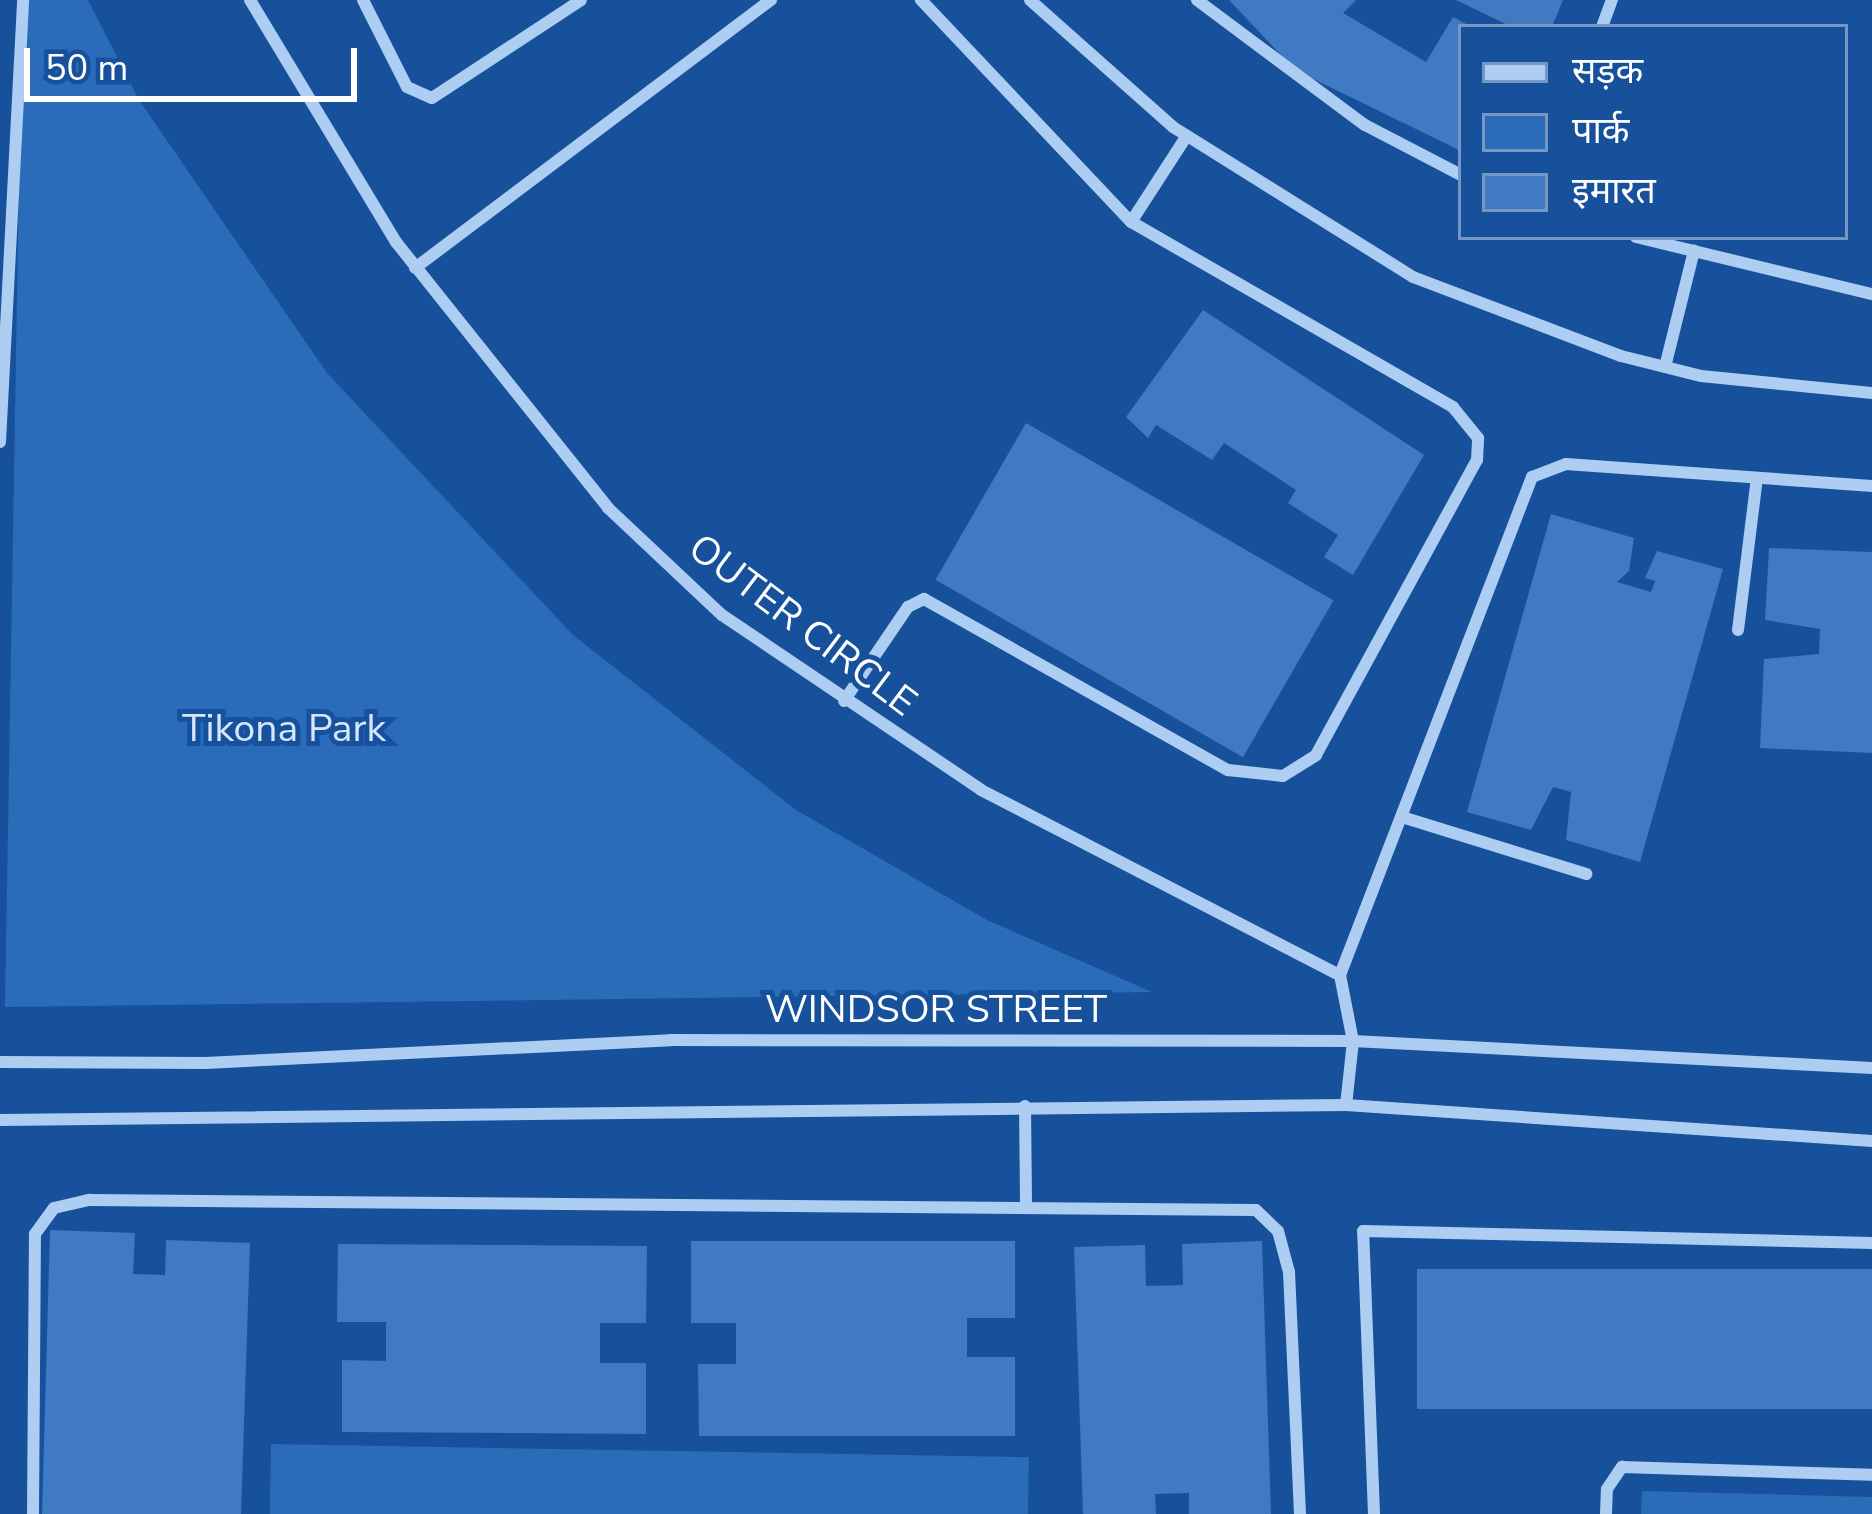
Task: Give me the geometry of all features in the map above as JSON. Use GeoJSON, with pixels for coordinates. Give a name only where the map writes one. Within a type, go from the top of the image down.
{"type":"FeatureCollection","features":[{"type":"Feature","properties":{"kind":"street"},"geometry":{"type":"LineString","coordinates":[[0,442],[23,0]]}},
{"type":"Feature","properties":{"kind":"street","name":"OUTER CIRCLE"},"geometry":{"type":"LineString","coordinates":[[250,0],[415,268],[608,508],[722,615],[981,790],[1340,976]]}},
{"type":"Feature","properties":{"kind":"street"},"geometry":{"type":"LineString","coordinates":[[363,0],[406,86],[432,98],[581,0]]}},
{"type":"Feature","properties":{"kind":"street"},"geometry":{"type":"LineString","coordinates":[[415,268],[771,0]]}},
{"type":"Feature","properties":{"kind":"street"},"geometry":{"type":"LineString","coordinates":[[844,701],[908,608],[924,599],[1228,770],[1283,776],[1316,755],[1471,484],[1478,438],[1454,407],[1131,222],[921,0]]}},
{"type":"Feature","properties":{"kind":"street"},"geometry":{"type":"LineString","coordinates":[[1030,0],[1186,136],[1413,277],[1541,332],[1665,367],[1872,393]]}},
{"type":"Feature","properties":{"kind":"street"},"geometry":{"type":"LineString","coordinates":[[1197,0],[1365,125],[1458,173]]}},
{"type":"Feature","properties":{"kind":"street"},"geometry":{"type":"LineString","coordinates":[[1131,222],[1186,136]]}},
{"type":"Feature","properties":{"kind":"street"},"geometry":{"type":"LineString","coordinates":[[1648,240],[1872,294]]}},
{"type":"Feature","properties":{"kind":"street"},"geometry":{"type":"LineString","coordinates":[[1665,367],[1694,251]]}},
{"type":"Feature","properties":{"kind":"street"},"geometry":{"type":"LineString","coordinates":[[1346,1105],[1353,1041],[1340,976],[1532,477],[1566,464],[1872,486]]}},
{"type":"Feature","properties":{"kind":"street"},"geometry":{"type":"LineString","coordinates":[[1738,631],[1757,478]]}},
{"type":"Feature","properties":{"kind":"street"},"geometry":{"type":"LineString","coordinates":[[1402,817],[1586,874]]}},
{"type":"Feature","properties":{"kind":"street","name":"WINDSOR STREET"},"geometry":{"type":"LineString","coordinates":[[0,1062],[205,1063],[670,1040],[1353,1041],[1872,1068]]}},
{"type":"Feature","properties":{"kind":"street"},"geometry":{"type":"LineString","coordinates":[[0,1120],[1346,1105],[1872,1142]]}},
{"type":"Feature","properties":{"kind":"street"},"geometry":{"type":"LineString","coordinates":[[1025,1106],[1026,1208]]}},
{"type":"Feature","properties":{"kind":"street"},"geometry":{"type":"LineString","coordinates":[[33,1514],[34,1234],[54,1208],[90,1200],[1256,1210],[1278,1231],[1289,1272],[1300,1514]]}},
{"type":"Feature","properties":{"kind":"street"},"geometry":{"type":"LineString","coordinates":[[1374,1514],[1363,1231],[1872,1243]]}},
{"type":"Feature","properties":{"kind":"street"},"geometry":{"type":"LineString","coordinates":[[1606,1514],[1607,1489],[1622,1467],[1872,1475]]}},
{"type":"Feature","properties":{"kind":"green space","name":"Tikona Park"},"geometry":{"type":"Polygon","coordinates":[[[22,0],[88,0],[139,100],[327,373],[573,635],[796,810],[987,920],[1152,992],[5,1007],[22,0]]]}},
{"type":"Feature","properties":{"kind":"green space"},"geometry":{"type":"Polygon","coordinates":[[[271,1444],[1029,1457],[1028,1514],[270,1514],[271,1444]]]}},
{"type":"Feature","properties":{"kind":"green space"},"geometry":{"type":"Polygon","coordinates":[[[1642,1491],[1872,1497],[1872,1514],[1641,1514],[1642,1491]]]}},
{"type":"Feature","properties":{"kind":"building"},"geometry":{"type":"Polygon","coordinates":[[[1229,0],[1356,0],[1343,13],[1426,62],[1453,17],[1466,24],[1458,24],[1458,150],[1295,70],[1229,0]]]}},
{"type":"Feature","properties":{"kind":"building"},"geometry":{"type":"Polygon","coordinates":[[[1456,0],[1563,0],[1553,24],[1506,24],[1456,0]]]}},
{"type":"Feature","properties":{"kind":"building"},"geometry":{"type":"Polygon","coordinates":[[[1203,310],[1424,455],[1353,575],[1324,557],[1338,535],[1288,503],[1296,490],[1224,443],[1212,460],[1156,425],[1148,438],[1126,417],[1203,310]]]}},
{"type":"Feature","properties":{"kind":"building"},"geometry":{"type":"Polygon","coordinates":[[[1026,423],[1333,600],[1243,757],[936,580],[1026,423]]]}},
{"type":"Feature","properties":{"kind":"building"},"geometry":{"type":"Polygon","coordinates":[[[1551,514],[1634,538],[1629,571],[1617,582],[1651,592],[1655,581],[1645,578],[1657,551],[1723,569],[1640,862],[1566,840],[1571,792],[1553,787],[1531,830],[1467,812],[1551,514]]]}},
{"type":"Feature","properties":{"kind":"building"},"geometry":{"type":"Polygon","coordinates":[[[1769,548],[1872,552],[1872,753],[1760,748],[1764,659],[1819,654],[1820,629],[1765,620],[1769,548]]]}},
{"type":"Feature","properties":{"kind":"building"},"geometry":{"type":"Polygon","coordinates":[[[50,1230],[135,1233],[133,1274],[165,1275],[166,1240],[250,1243],[241,1514],[42,1514],[50,1230]]]}},
{"type":"Feature","properties":{"kind":"building"},"geometry":{"type":"Polygon","coordinates":[[[691,1241],[1015,1241],[1015,1318],[967,1318],[967,1357],[1015,1357],[1015,1436],[699,1436],[698,1364],[736,1364],[736,1323],[691,1323],[691,1241]]]}},
{"type":"Feature","properties":{"kind":"building"},"geometry":{"type":"Polygon","coordinates":[[[1262,1241],[1271,1514],[1189,1514],[1189,1493],[1155,1494],[1156,1514],[1083,1514],[1074,1247],[1145,1245],[1146,1286],[1183,1285],[1182,1244],[1262,1241]]]}},
{"type":"Feature","properties":{"kind":"building"},"geometry":{"type":"Polygon","coordinates":[[[338,1244],[647,1246],[646,1323],[600,1323],[600,1363],[646,1363],[646,1434],[342,1432],[342,1360],[386,1361],[386,1322],[337,1322],[338,1244]]]}},
{"type":"Feature","properties":{"kind":"building"},"geometry":{"type":"Polygon","coordinates":[[[1417,1269],[1872,1269],[1872,1409],[1417,1409],[1417,1269]]]}}]}
